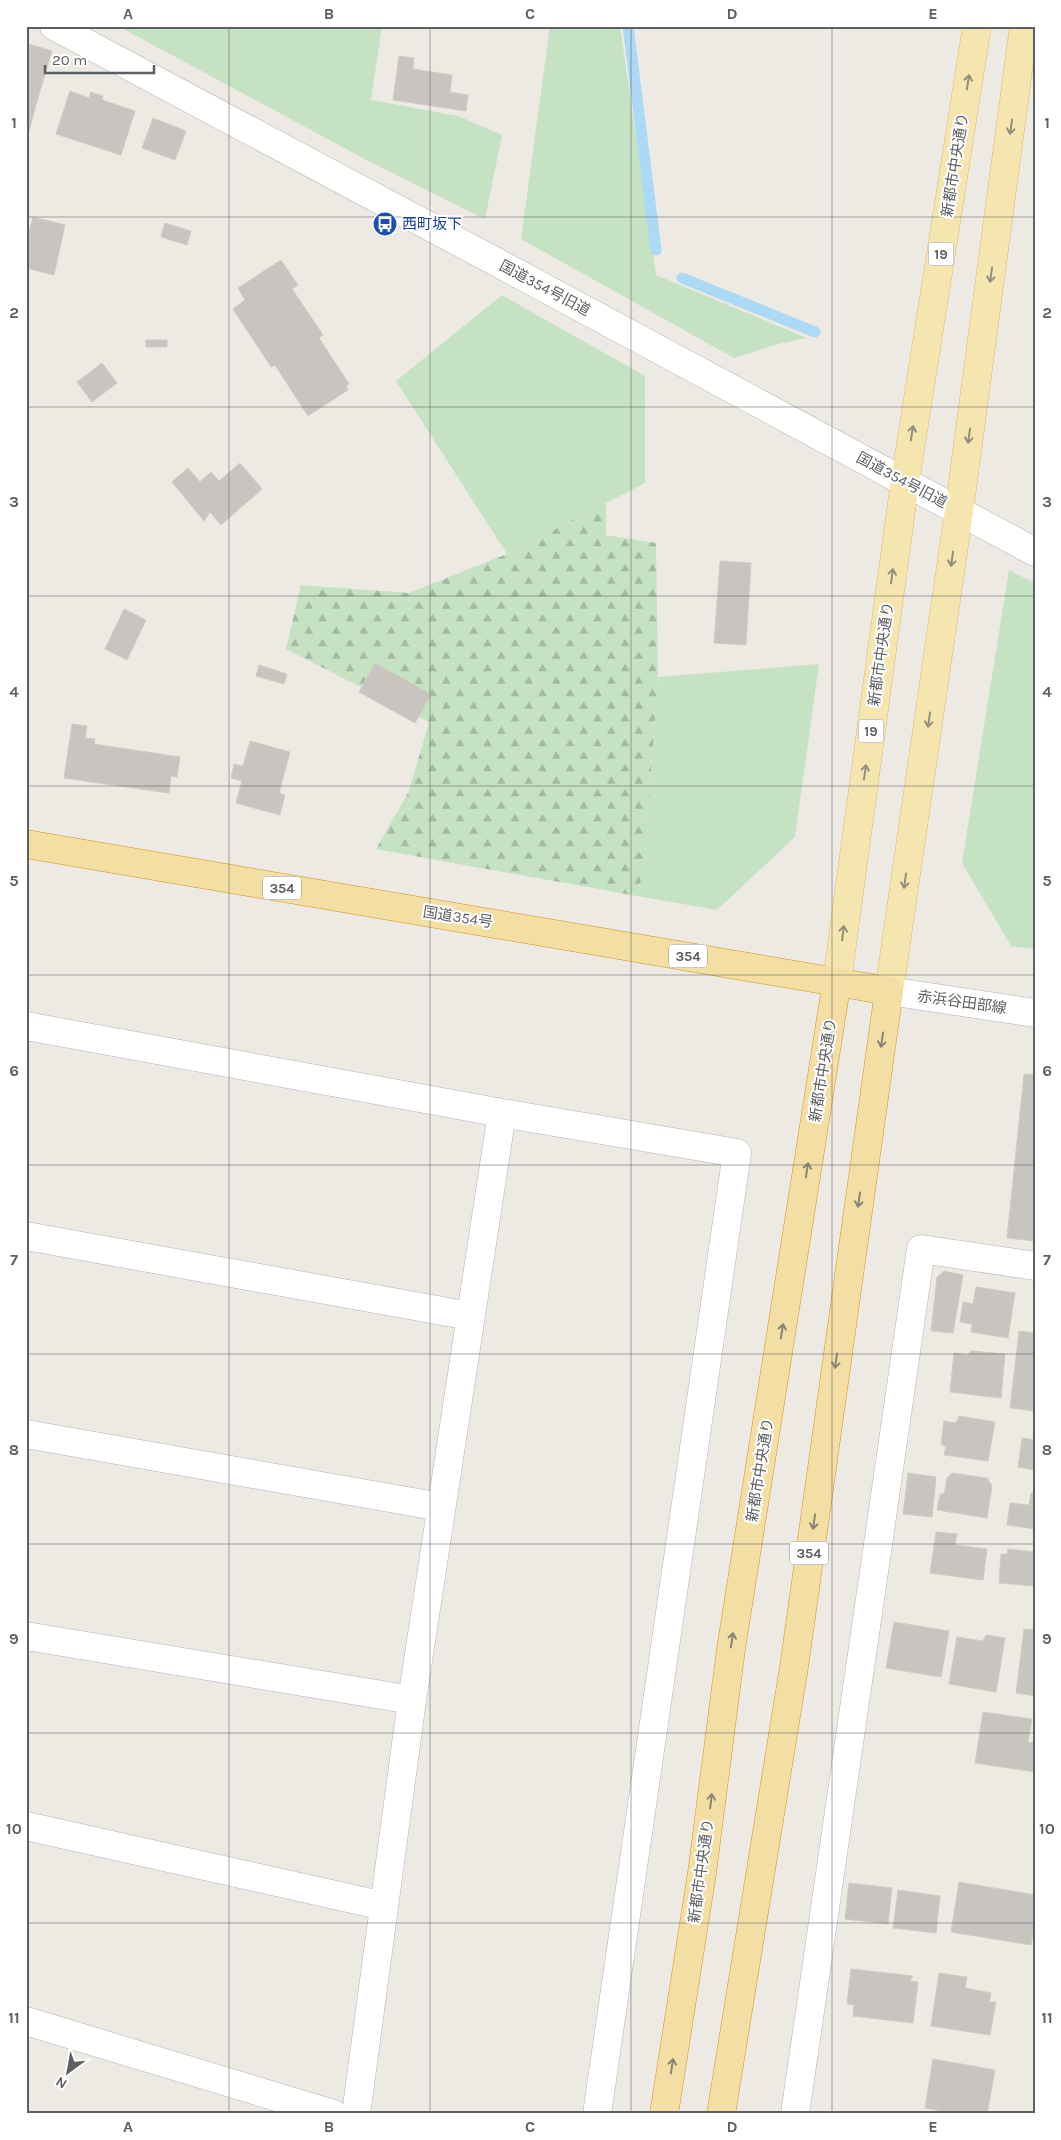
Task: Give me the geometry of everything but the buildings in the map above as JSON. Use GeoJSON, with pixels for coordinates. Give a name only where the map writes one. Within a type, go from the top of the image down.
{"type":"FeatureCollection","features":[{"type":"Feature","properties":{"kind":"highway","name":"国道354号"},"geometry":{"type":"LineString","coordinates":[[26,844],[889,991]]}},
{"type":"Feature","properties":{"kind":"highway","name":"新都市中央通り"},"geometry":{"type":"LineString","coordinates":[[664,2114],[702,1873],[731,1649],[837,981]]}},
{"type":"Feature","properties":{"kind":"highway","name":"354"},"geometry":{"type":"LineString","coordinates":[[722,2114],[794,1667],[889,991]]}},
{"type":"Feature","properties":{"kind":"main road","name":"新都市中央通り"},"geometry":{"type":"LineString","coordinates":[[837,981],[904,481],[977,26]]}},
{"type":"Feature","properties":{"kind":"main road"},"geometry":{"type":"LineString","coordinates":[[889,991],[959,511],[1024,26]]}},
{"type":"Feature","properties":{"kind":"street","name":"国道354号旧道"},"geometry":{"type":"LineString","coordinates":[[54,26],[1035,552]]}},
{"type":"Feature","properties":{"kind":"street","name":"赤浜谷田部線"},"geometry":{"type":"LineString","coordinates":[[889,991],[1035,1013]]}},
{"type":"Feature","properties":{"kind":"street"},"geometry":{"type":"LineString","coordinates":[[26,1026],[502,1113],[737,1153],[597,2114]]}},
{"type":"Feature","properties":{"kind":"street"},"geometry":{"type":"LineString","coordinates":[[356,2114],[412,1700],[502,1113]]}},
{"type":"Feature","properties":{"kind":"street"},"geometry":{"type":"LineString","coordinates":[[26,1236],[470,1316]]}},
{"type":"Feature","properties":{"kind":"street"},"geometry":{"type":"LineString","coordinates":[[795,2114],[921,1250],[1035,1266]]}},
{"type":"Feature","properties":{"kind":"street"},"geometry":{"type":"LineString","coordinates":[[26,1434],[441,1507]]}},
{"type":"Feature","properties":{"kind":"street"},"geometry":{"type":"LineString","coordinates":[[26,1636],[412,1700]]}},
{"type":"Feature","properties":{"kind":"street"},"geometry":{"type":"LineString","coordinates":[[26,1826],[384,1906]]}},
{"type":"Feature","properties":{"kind":"street"},"geometry":{"type":"LineString","coordinates":[[26,2021],[333,2114]]}},
{"type":"Feature","properties":{"kind":"green space"},"geometry":{"type":"Polygon","coordinates":[[[118,26],[382,26],[371,100],[458,116],[502,135],[485,219],[361,157],[118,26]]]}},
{"type":"Feature","properties":{"kind":"green space"},"geometry":{"type":"Polygon","coordinates":[[[550,26],[620,26],[656,275],[807,338],[778,344],[734,358],[521,239],[550,26]]]}},
{"type":"Feature","properties":{"kind":"green space"},"geometry":{"type":"Polygon","coordinates":[[[502,295],[645,376],[645,483],[507,554],[396,381],[502,295]]]}},
{"type":"Feature","properties":{"kind":"green space"},"geometry":{"type":"Polygon","coordinates":[[[606,503],[606,535],[656,543],[658,677],[644,868],[637,896],[376,849],[409,791],[429,722],[286,649],[301,585],[409,593],[507,554],[606,503]]]}},
{"type":"Feature","properties":{"kind":"green space"},"geometry":{"type":"Polygon","coordinates":[[[1009,570],[1035,583],[1035,949],[1011,946],[962,863],[1009,570]]]}},
{"type":"Feature","properties":{"kind":"green space"},"geometry":{"type":"Polygon","coordinates":[[[819,664],[795,837],[717,910],[637,896],[644,868],[658,677],[819,664]]]}},
{"type":"Feature","properties":{"kind":"waterway"},"geometry":{"type":"LineString","coordinates":[[628,26],[656,250]]}},
{"type":"Feature","properties":{"kind":"waterway"},"geometry":{"type":"LineString","coordinates":[[682,278],[815,332]]}},
{"type":"Feature","properties":{"kind":"place","name":"西町坂下"},"geometry":{"type":"Point","coordinates":[385,224]}}]}
